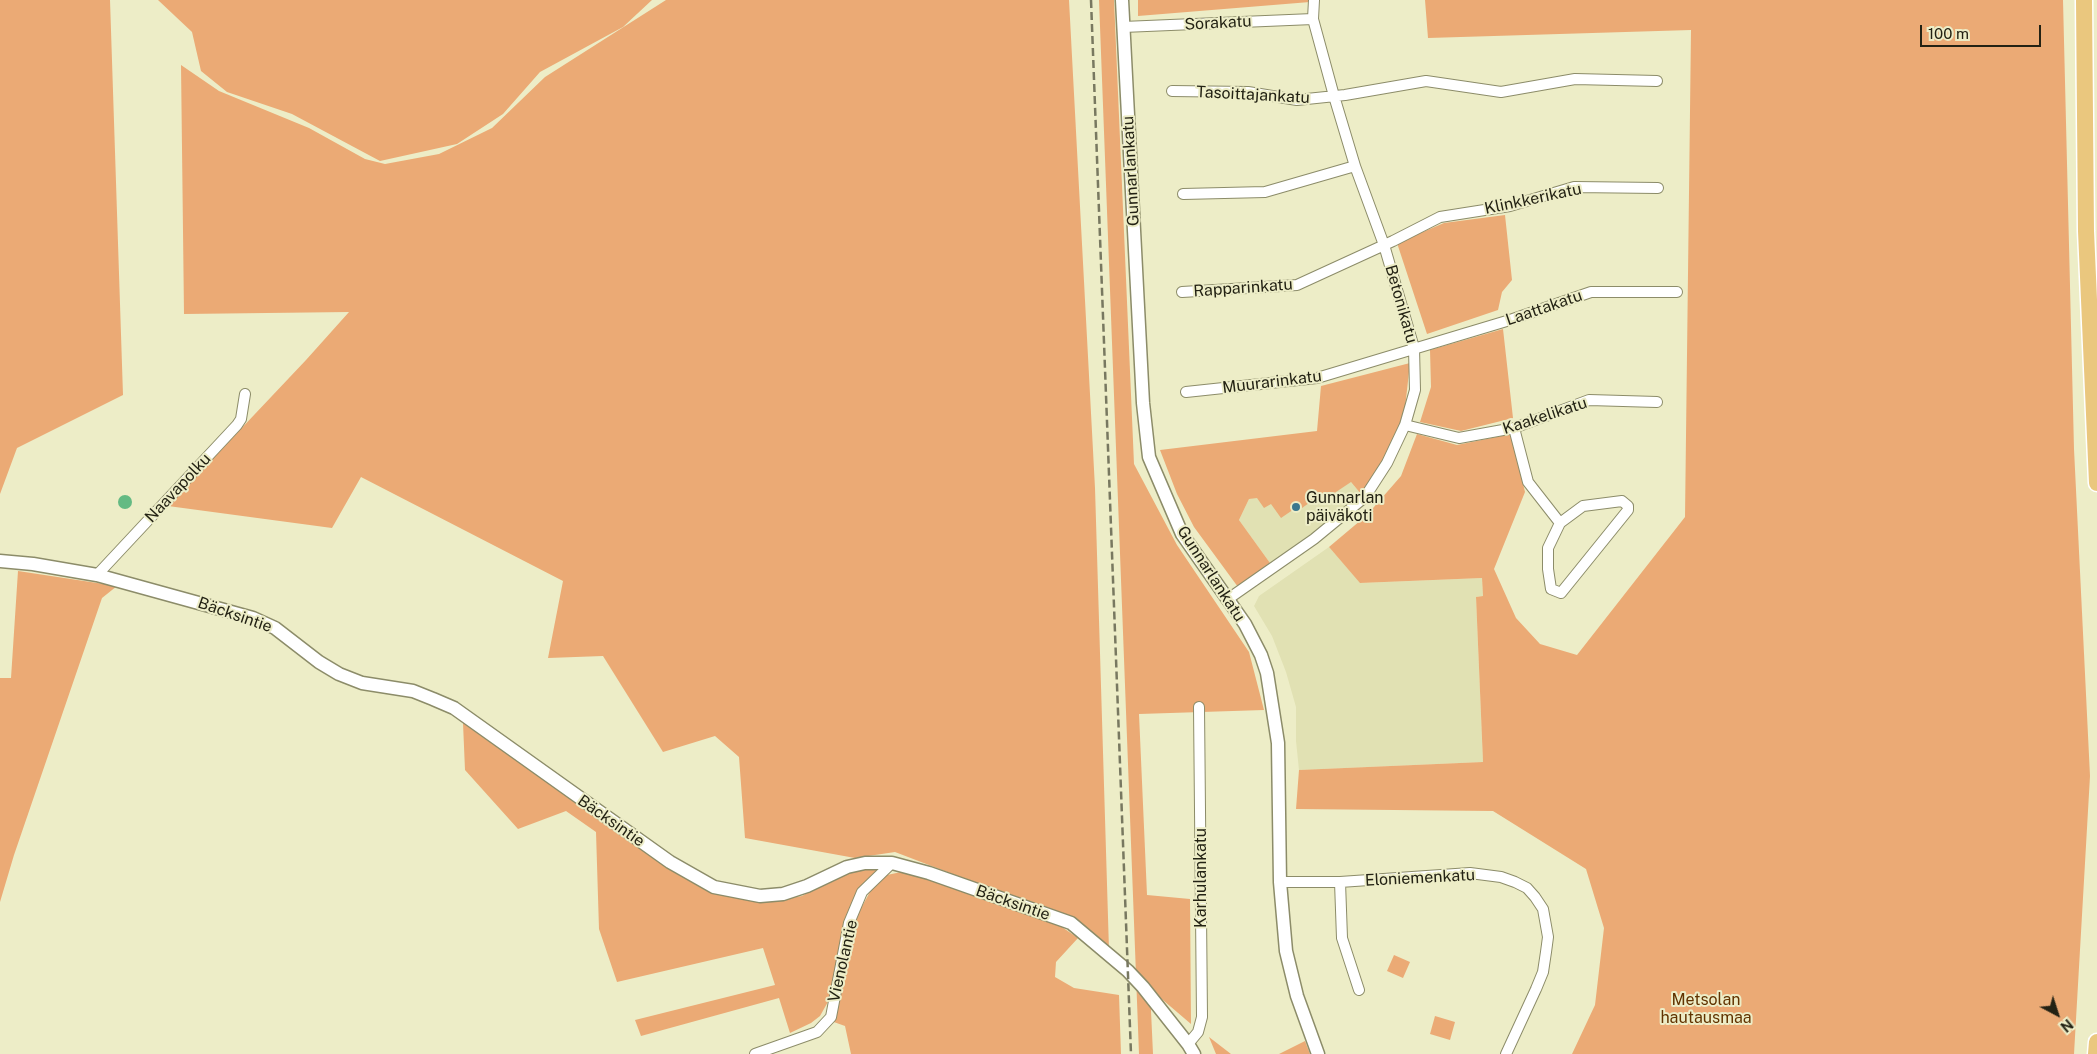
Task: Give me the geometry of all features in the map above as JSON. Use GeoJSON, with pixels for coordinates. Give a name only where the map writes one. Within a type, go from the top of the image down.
{"type":"FeatureCollection","features":[{"type":"Feature","properties":{"kind":"highway"},"geometry":{"type":"LineString","coordinates":[[2084,0],[2086,231],[2097,483]]}},
{"type":"Feature","properties":{"kind":"highway"},"geometry":{"type":"LineString","coordinates":[[2096,1054],[2097,1042]]}},
{"type":"Feature","properties":{"kind":"street","name":"Gunnarlankatu"},"geometry":{"type":"LineString","coordinates":[[1122,0],[1143,403],[1149,457],[1182,534],[1228,599],[1253,639],[1270,683],[1278,743],[1280,882],[1286,951],[1298,996],[1318,1054]]}},
{"type":"Feature","properties":{"kind":"street","name":"Betonikatu"},"geometry":{"type":"LineString","coordinates":[[1228,599],[1314,539],[1364,497],[1388,463],[1405,425],[1415,390],[1414,348],[1384,245],[1334,96],[1313,19],[1314,0]]}},
{"type":"Feature","properties":{"kind":"street","name":"Sorakatu"},"geometry":{"type":"LineString","coordinates":[[1123,27],[1313,19]]}},
{"type":"Feature","properties":{"kind":"street","name":"Tasoittajankatu"},"geometry":{"type":"LineString","coordinates":[[1172,91],[1248,92],[1297,100],[1334,96],[1426,80],[1501,92],[1575,78],[1657,81]]}},
{"type":"Feature","properties":{"kind":"street"},"geometry":{"type":"LineString","coordinates":[[1183,194],[1265,192],[1356,166]]}},
{"type":"Feature","properties":{"kind":"street","name":"Klinkkerikatu"},"geometry":{"type":"LineString","coordinates":[[1384,245],[1440,217],[1510,206],[1574,187],[1658,188]]}},
{"type":"Feature","properties":{"kind":"street","name":"Rapparinkatu"},"geometry":{"type":"LineString","coordinates":[[1182,292],[1297,285],[1384,245]]}},
{"type":"Feature","properties":{"kind":"street","name":"Laattakatu"},"geometry":{"type":"LineString","coordinates":[[1414,348],[1510,320],[1591,292],[1677,292]]}},
{"type":"Feature","properties":{"kind":"street","name":"Muurarinkatu"},"geometry":{"type":"LineString","coordinates":[[1186,392],[1317,378],[1414,348]]}},
{"type":"Feature","properties":{"kind":"street","name":"Naavapolku"},"geometry":{"type":"LineString","coordinates":[[97,574],[237,425],[241,420],[245,394]]}},
{"type":"Feature","properties":{"kind":"street","name":"Kaakelikatu"},"geometry":{"type":"LineString","coordinates":[[1405,425],[1459,438],[1514,428],[1589,400],[1657,402]]}},
{"type":"Feature","properties":{"kind":"street"},"geometry":{"type":"LineString","coordinates":[[1514,428],[1528,482],[1560,523]]}},
{"type":"Feature","properties":{"kind":"street"},"geometry":{"type":"LineString","coordinates":[[1622,501],[1628,506],[1628,510],[1561,593],[1551,589],[1548,569],[1548,548],[1560,523],[1583,506],[1622,501]]}},
{"type":"Feature","properties":{"kind":"street","name":"Bäcksintie"},"geometry":{"type":"LineString","coordinates":[[0,561],[34,564],[97,574],[253,618],[275,628],[318,662],[339,674],[362,683],[413,691],[454,708],[670,862],[714,887],[760,896],[783,894],[807,886],[847,867],[865,863],[892,863],[929,873],[1071,923],[1128,971],[1191,1049]]}},
{"type":"Feature","properties":{"kind":"street","name":"Karhulankatu"},"geometry":{"type":"LineString","coordinates":[[1191,1049],[1202,1017],[1200,707]]}},
{"type":"Feature","properties":{"kind":"street","name":"Vienolantie"},"geometry":{"type":"LineString","coordinates":[[755,1054],[818,1032],[831,1016],[849,923],[862,892],[892,863]]}},
{"type":"Feature","properties":{"kind":"street","name":"Eloniemenkatu"},"geometry":{"type":"LineString","coordinates":[[1280,882],[1340,882],[1470,873],[1501,877],[1527,888],[1536,897],[1543,909],[1548,937],[1543,972],[1506,1054]]}},
{"type":"Feature","properties":{"kind":"street"},"geometry":{"type":"LineString","coordinates":[[1340,882],[1342,938],[1359,990]]}},
{"type":"Feature","properties":{"kind":"shaded area","name":"Gunnarlan päiväkoti"},"geometry":{"type":"Polygon","coordinates":[[[1345,475],[1361,494],[1337,516],[1270,563],[1239,520],[1249,499],[1345,475]]]}},
{"type":"Feature","properties":{"kind":"shaded area"},"geometry":{"type":"Polygon","coordinates":[[[122,495],[128,495],[132,502],[128,509],[122,509],[118,505],[118,499],[122,495]]]}},
{"type":"Feature","properties":{"kind":"shaded area"},"geometry":{"type":"Polygon","coordinates":[[[1329,547],[1361,583],[1482,578],[1483,596],[1476,597],[1483,762],[1299,770],[1296,741],[1296,707],[1286,672],[1272,636],[1254,606],[1259,596],[1329,547]]]}},
{"type":"Feature","properties":{"kind":"green space"},"geometry":{"type":"Polygon","coordinates":[[[0,0],[110,0],[123,395],[17,448],[0,494],[0,0]]]}},
{"type":"Feature","properties":{"kind":"green space"},"geometry":{"type":"Polygon","coordinates":[[[158,0],[652,0],[623,27],[540,72],[503,114],[457,144],[380,161],[292,114],[227,92],[201,71],[192,32],[158,0]]]}},
{"type":"Feature","properties":{"kind":"green space"},"geometry":{"type":"Polygon","coordinates":[[[666,0],[1069,0],[1095,488],[1109,950],[1083,924],[895,852],[855,858],[745,838],[739,757],[715,736],[663,752],[603,656],[548,658],[563,581],[361,477],[332,528],[168,506],[349,312],[184,314],[181,65],[219,91],[309,128],[365,159],[385,164],[439,154],[492,128],[545,77],[666,0]]]}},
{"type":"Feature","properties":{"kind":"green space"},"geometry":{"type":"Polygon","coordinates":[[[1099,0],[1114,0],[1134,464],[1177,545],[1249,652],[1264,710],[1139,714],[1147,895],[1190,899],[1191,1024],[1150,989],[1153,1054],[1139,1054],[1099,0]]]}},
{"type":"Feature","properties":{"kind":"green space"},"geometry":{"type":"Polygon","coordinates":[[[1138,0],[1310,0],[1310,2],[1138,16],[1138,0]]]}},
{"type":"Feature","properties":{"kind":"green space","name":"Metsolan hautausmaa"},"geometry":{"type":"Polygon","coordinates":[[[1425,0],[2063,0],[2074,449],[2090,776],[2074,1054],[1572,1054],[1595,1005],[1604,928],[1586,869],[1493,811],[1296,809],[1299,770],[1483,762],[1476,597],[1483,596],[1482,578],[1360,583],[1329,547],[1367,515],[1401,476],[1417,434],[1457,445],[1511,434],[1525,492],[1494,569],[1516,618],[1540,644],[1577,655],[1685,517],[1691,30],[1428,38],[1425,0]]]}},
{"type":"Feature","properties":{"kind":"green space"},"geometry":{"type":"Polygon","coordinates":[[[1505,215],[1512,280],[1502,292],[1498,310],[1427,334],[1397,243],[1444,223],[1505,215]]]}},
{"type":"Feature","properties":{"kind":"green space"},"geometry":{"type":"Polygon","coordinates":[[[1503,329],[1513,418],[1461,431],[1420,422],[1431,387],[1430,350],[1503,329]]]}},
{"type":"Feature","properties":{"kind":"green space"},"geometry":{"type":"Polygon","coordinates":[[[1410,363],[1404,417],[1387,455],[1361,494],[1351,482],[1327,498],[1323,493],[1302,508],[1300,505],[1281,518],[1271,504],[1264,508],[1257,498],[1249,499],[1239,520],[1270,563],[1238,587],[1194,527],[1177,494],[1160,450],[1317,431],[1321,386],[1410,363]]]}},
{"type":"Feature","properties":{"kind":"green space"},"geometry":{"type":"Polygon","coordinates":[[[18,571],[117,586],[102,598],[14,855],[0,902],[0,678],[11,678],[18,571]]]}},
{"type":"Feature","properties":{"kind":"green space"},"geometry":{"type":"Polygon","coordinates":[[[463,723],[602,821],[715,891],[769,902],[802,896],[840,874],[877,867],[876,873],[851,907],[840,942],[829,1000],[820,1016],[811,1023],[790,1033],[779,998],[641,1036],[635,1020],[775,985],[763,948],[617,982],[599,929],[596,832],[566,811],[518,829],[465,770],[463,723]]]}},
{"type":"Feature","properties":{"kind":"green space"},"geometry":{"type":"Polygon","coordinates":[[[906,871],[1056,923],[1078,938],[1056,962],[1055,977],[1074,988],[1119,995],[1121,1054],[851,1054],[845,1026],[831,1021],[853,923],[871,890],[887,875],[906,871]]]}},
{"type":"Feature","properties":{"kind":"green space"},"geometry":{"type":"Polygon","coordinates":[[[1394,955],[1410,962],[1403,978],[1387,971],[1394,955]]]}},
{"type":"Feature","properties":{"kind":"green space"},"geometry":{"type":"Polygon","coordinates":[[[1435,1016],[1455,1022],[1450,1040],[1430,1034],[1435,1016]]]}},
{"type":"Feature","properties":{"kind":"green space"},"geometry":{"type":"Polygon","coordinates":[[[1209,1037],[1231,1054],[1216,1054],[1209,1037]]]}},
{"type":"Feature","properties":{"kind":"green space"},"geometry":{"type":"Polygon","coordinates":[[[1305,1041],[1310,1054],[1279,1054],[1305,1041]]]}},
{"type":"Feature","properties":{"kind":"railway"},"geometry":{"type":"LineString","coordinates":[[1091,0],[1131,1054]]}},
{"type":"Feature","properties":{"kind":"place","name":"Gunnarlan päiväkoti"},"geometry":{"type":"Point","coordinates":[1296,507]}}]}
